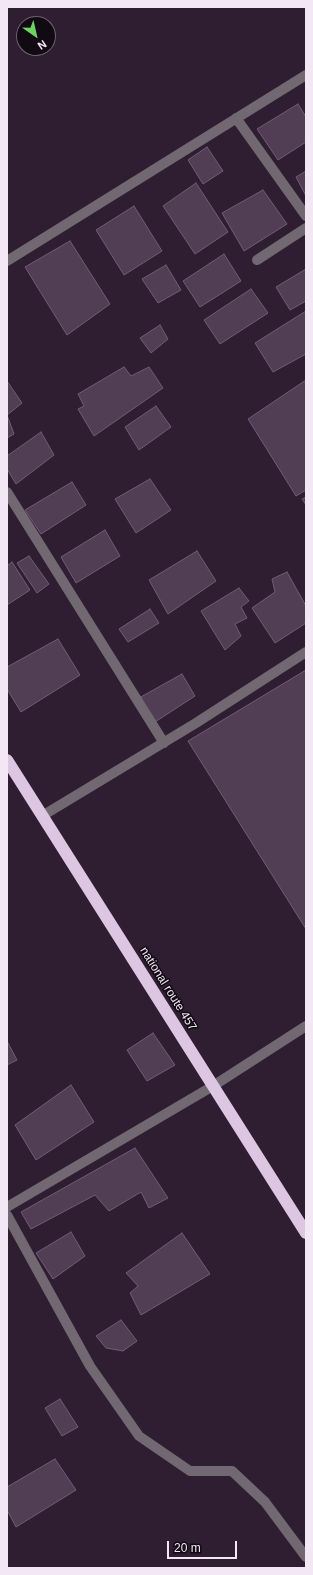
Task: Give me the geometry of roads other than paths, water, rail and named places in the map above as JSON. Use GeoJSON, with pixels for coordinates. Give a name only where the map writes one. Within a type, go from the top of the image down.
{"type":"FeatureCollection","features":[{"type":"Feature","properties":{"kind":"highway","name":"national route 457"},"geometry":{"type":"LineString","coordinates":[[7,760],[306,1233]]}},
{"type":"Feature","properties":{"kind":"street"},"geometry":{"type":"LineString","coordinates":[[7,261],[306,75]]}},
{"type":"Feature","properties":{"kind":"street"},"geometry":{"type":"LineString","coordinates":[[236,118],[306,216]]}},
{"type":"Feature","properties":{"kind":"street"},"geometry":{"type":"LineString","coordinates":[[257,260],[306,228]]}},
{"type":"Feature","properties":{"kind":"street"},"geometry":{"type":"LineString","coordinates":[[7,492],[164,743]]}},
{"type":"Feature","properties":{"kind":"street"},"geometry":{"type":"LineString","coordinates":[[42,816],[164,743],[306,652]]}},
{"type":"Feature","properties":{"kind":"street"},"geometry":{"type":"LineString","coordinates":[[7,1207],[213,1086],[306,1026]]}},
{"type":"Feature","properties":{"kind":"street"},"geometry":{"type":"LineString","coordinates":[[7,1215],[90,1366],[139,1436],[190,1471],[232,1470],[265,1502],[306,1557]]}}]}
